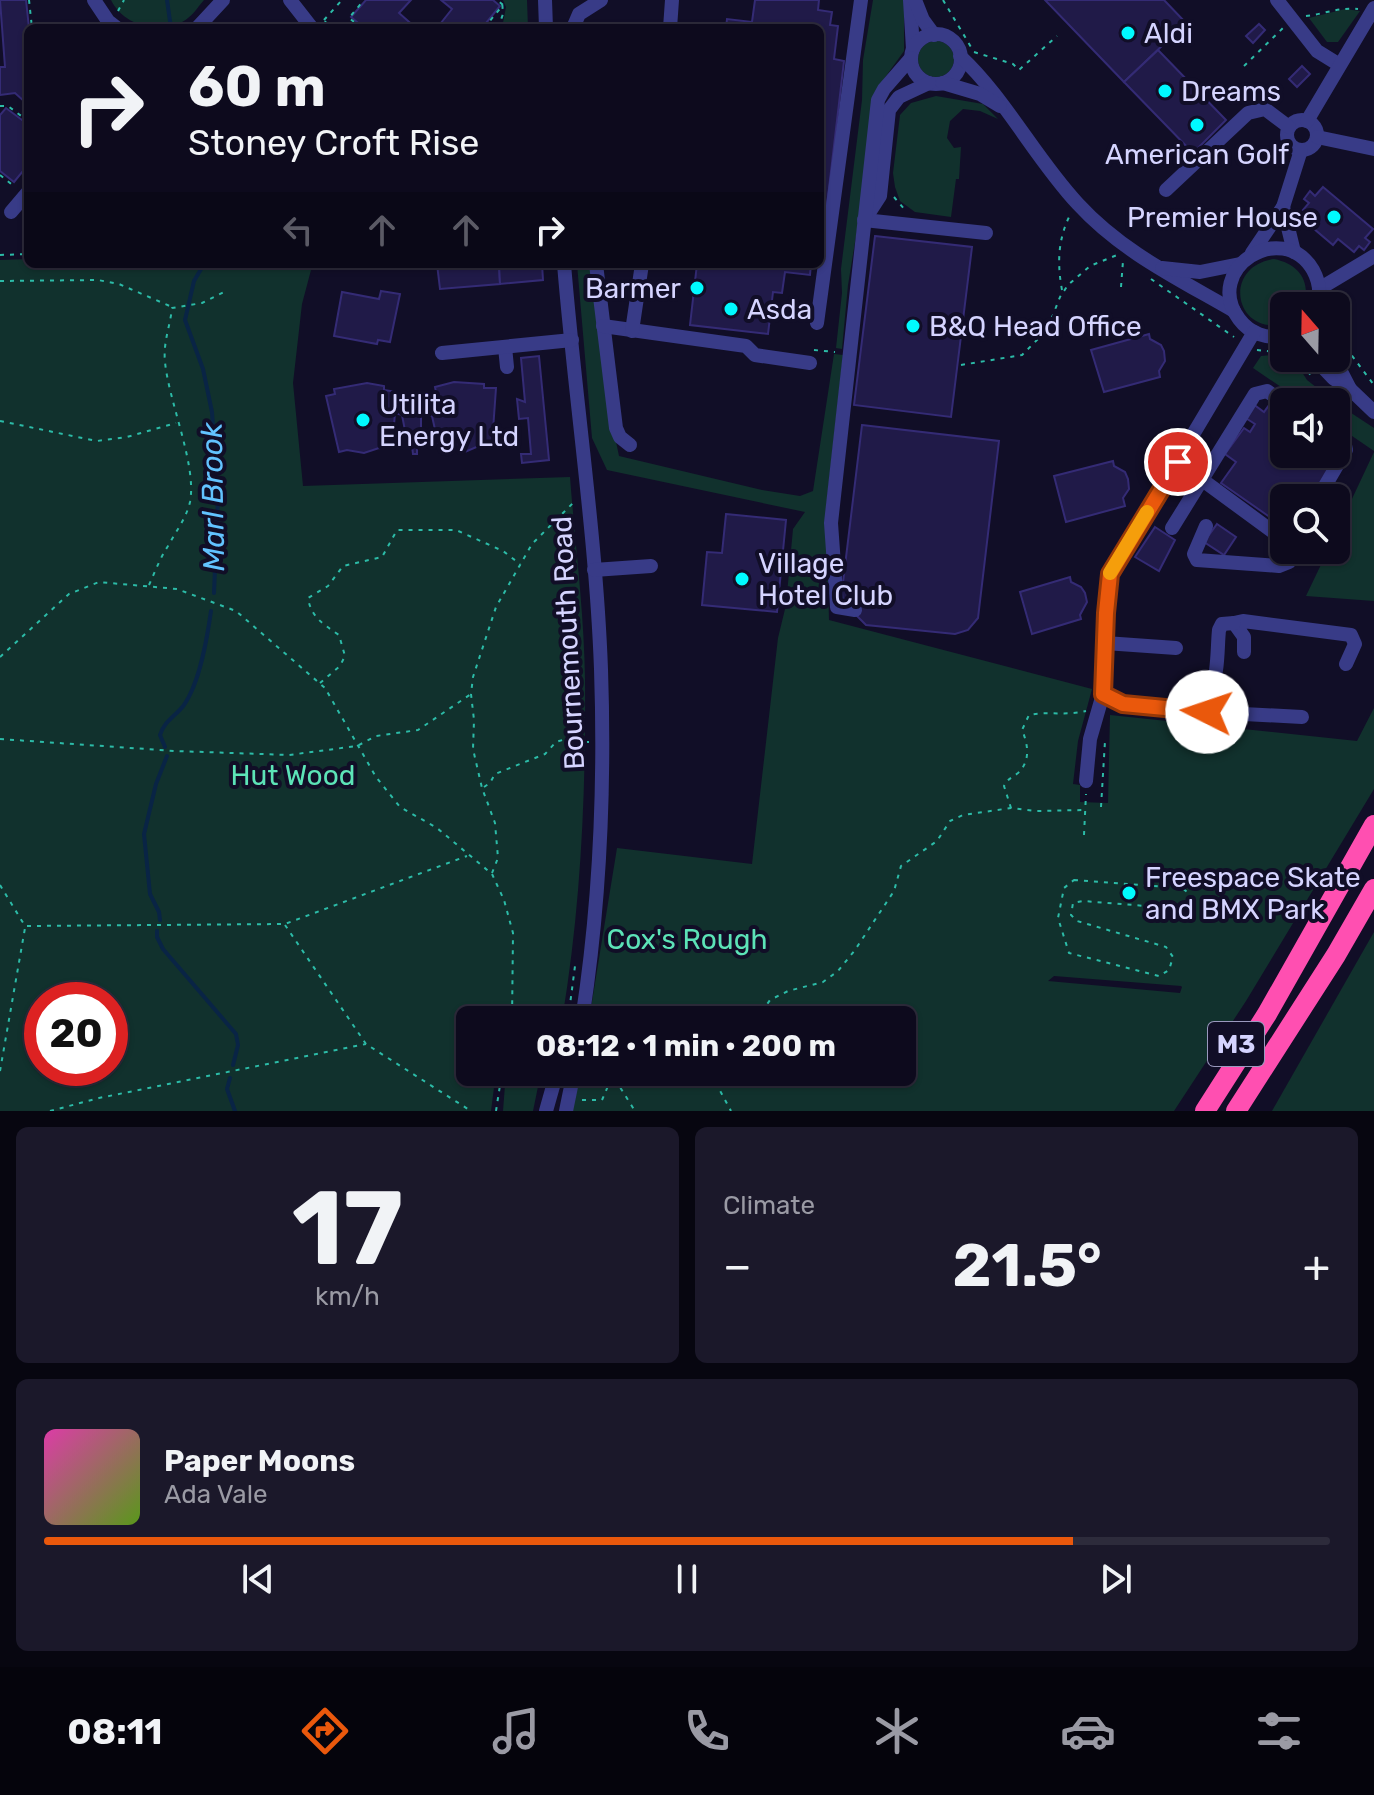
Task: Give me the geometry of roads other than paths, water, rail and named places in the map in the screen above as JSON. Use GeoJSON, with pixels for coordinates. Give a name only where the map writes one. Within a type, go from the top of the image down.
{"type":"FeatureCollection","features":[{"type":"Feature","properties":{"kind":"highway","name":"M3"},"geometry":{"type":"LineString","coordinates":[[1205,1111],[1287,980],[1374,825]]}},
{"type":"Feature","properties":{"kind":"highway","name":"M3"},"geometry":{"type":"LineString","coordinates":[[1236,1111],[1336,955],[1374,889]]}},
{"type":"Feature","properties":{"kind":"highway","name":"M3"},"geometry":{"type":"LineString","coordinates":[[1190,1111],[1258,1012],[1287,980]]}},
{"type":"Feature","properties":{"kind":"street"},"geometry":{"type":"LineString","coordinates":[[94,0],[112,24]]}},
{"type":"Feature","properties":{"kind":"street"},"geometry":{"type":"LineString","coordinates":[[201,24],[223,0]]}},
{"type":"Feature","properties":{"kind":"street"},"geometry":{"type":"LineString","coordinates":[[283,0],[292,10],[294,6],[317,24]]}},
{"type":"Feature","properties":{"kind":"street"},"geometry":{"type":"LineString","coordinates":[[545,0],[546,24]]}},
{"type":"Feature","properties":{"kind":"street"},"geometry":{"type":"LineString","coordinates":[[575,24],[579,14],[599,0]]}},
{"type":"Feature","properties":{"kind":"street"},"geometry":{"type":"LineString","coordinates":[[670,24],[672,0]]}},
{"type":"Feature","properties":{"kind":"street"},"geometry":{"type":"LineString","coordinates":[[817,323],[861,0]]}},
{"type":"Feature","properties":{"kind":"street"},"geometry":{"type":"LineString","coordinates":[[912,0],[934,35]]}},
{"type":"Feature","properties":{"kind":"street"},"geometry":{"type":"LineString","coordinates":[[912,0],[915,74],[936,83],[980,94],[1003,109]]}},
{"type":"Feature","properties":{"kind":"street"},"geometry":{"type":"LineString","coordinates":[[1277,0],[1317,51],[1338,64]]}},
{"type":"Feature","properties":{"kind":"street"},"geometry":{"type":"LineString","coordinates":[[1307,121],[1372,11]]}},
{"type":"Feature","properties":{"kind":"street"},"geometry":{"type":"LineString","coordinates":[[855,610],[837,607],[831,523],[864,220],[878,100],[921,39],[934,35],[948,38],[967,54],[1003,109],[1077,203],[1151,272],[1234,311]]}},
{"type":"Feature","properties":{"kind":"street"},"geometry":{"type":"LineString","coordinates":[[864,220],[880,196],[889,110],[899,97],[957,73],[967,54]]}},
{"type":"Feature","properties":{"kind":"street"},"geometry":{"type":"LineString","coordinates":[[1166,190],[1248,113],[1265,109],[1289,127]]}},
{"type":"Feature","properties":{"kind":"street"},"geometry":{"type":"LineString","coordinates":[[1289,127],[1297,121],[1307,121],[1315,127],[1317,137],[1313,146],[1301,150]]}},
{"type":"Feature","properties":{"kind":"street"},"geometry":{"type":"LineString","coordinates":[[1289,127],[1289,142],[1301,150]]}},
{"type":"Feature","properties":{"kind":"street"},"geometry":{"type":"LineString","coordinates":[[1317,137],[1374,149]]}},
{"type":"Feature","properties":{"kind":"street"},"geometry":{"type":"LineString","coordinates":[[1251,338],[1234,311],[1230,286],[1283,207],[1301,150]]}},
{"type":"Feature","properties":{"kind":"street"},"geometry":{"type":"LineString","coordinates":[[1373,163],[1374,157]]}},
{"type":"Feature","properties":{"kind":"street"},"geometry":{"type":"LineString","coordinates":[[11,212],[24,196]]}},
{"type":"Feature","properties":{"kind":"street"},"geometry":{"type":"LineString","coordinates":[[1283,207],[1294,252]]}},
{"type":"Feature","properties":{"kind":"street"},"geometry":{"type":"LineString","coordinates":[[864,220],[986,233]]}},
{"type":"Feature","properties":{"kind":"street"},"geometry":{"type":"LineString","coordinates":[[1151,272],[1200,272],[1245,260],[1263,249],[1279,248],[1294,252],[1311,266],[1319,292]]}},
{"type":"Feature","properties":{"kind":"street"},"geometry":{"type":"LineString","coordinates":[[1319,289],[1374,256]]}},
{"type":"Feature","properties":{"kind":"street"},"geometry":{"type":"LineString","coordinates":[[1311,266],[1350,268]]}},
{"type":"Feature","properties":{"kind":"street","name":"Bournemouth Road"},"geometry":{"type":"LineString","coordinates":[[564,268],[601,670],[601,843],[592,957],[584,1006]]}},
{"type":"Feature","properties":{"kind":"street"},"geometry":{"type":"LineString","coordinates":[[596,268],[616,428],[620,437],[630,445]]}},
{"type":"Feature","properties":{"kind":"street"},"geometry":{"type":"LineString","coordinates":[[632,331],[641,268]]}},
{"type":"Feature","properties":{"kind":"street"},"geometry":{"type":"LineString","coordinates":[[603,326],[746,346],[755,355],[811,356]]}},
{"type":"Feature","properties":{"kind":"street"},"geometry":{"type":"LineString","coordinates":[[1251,338],[1270,336]]}},
{"type":"Feature","properties":{"kind":"street"},"geometry":{"type":"LineString","coordinates":[[1086,781],[1090,739],[1103,694],[1110,574],[1251,338]]}},
{"type":"Feature","properties":{"kind":"street"},"geometry":{"type":"LineString","coordinates":[[442,353],[572,340]]}},
{"type":"Feature","properties":{"kind":"street"},"geometry":{"type":"LineString","coordinates":[[505,347],[507,367]]}},
{"type":"Feature","properties":{"kind":"street"},"geometry":{"type":"LineString","coordinates":[[1327,372],[1348,388]]}},
{"type":"Feature","properties":{"kind":"street"},"geometry":{"type":"LineString","coordinates":[[1350,389],[1374,412]]}},
{"type":"Feature","properties":{"kind":"street"},"geometry":{"type":"LineString","coordinates":[[1172,528],[1255,394],[1270,393]]}},
{"type":"Feature","properties":{"kind":"street"},"geometry":{"type":"LineString","coordinates":[[1178,462],[1270,530]]}},
{"type":"Feature","properties":{"kind":"street"},"geometry":{"type":"LineString","coordinates":[[1206,526],[1194,554],[1197,560],[1284,564]]}},
{"type":"Feature","properties":{"kind":"street"},"geometry":{"type":"LineString","coordinates":[[594,570],[651,566]]}},
{"type":"Feature","properties":{"kind":"street"},"geometry":{"type":"LineString","coordinates":[[1175,710],[1197,704],[1209,691],[1216,670],[1222,624],[1243,621],[1351,635],[1355,644],[1346,664]]}},
{"type":"Feature","properties":{"kind":"street"},"geometry":{"type":"LineString","coordinates":[[1234,623],[1244,637],[1244,652]]}},
{"type":"Feature","properties":{"kind":"street"},"geometry":{"type":"LineString","coordinates":[[1105,643],[1127,639],[1176,648]]}},
{"type":"Feature","properties":{"kind":"street"},"geometry":{"type":"LineString","coordinates":[[1103,694],[1123,704],[1302,717]]}},
{"type":"Feature","properties":{"kind":"street"},"geometry":{"type":"LineString","coordinates":[[546,1111],[553,1086]]}},
{"type":"Feature","properties":{"kind":"waterway","name":"Marl Brook"},"geometry":{"type":"LineString","coordinates":[[167,0],[170,24]]}},
{"type":"Feature","properties":{"kind":"waterway","name":"Marl Brook"},"geometry":{"type":"LineString","coordinates":[[202,268],[194,281],[185,320],[203,369],[212,412],[218,497],[214,593]]}},
{"type":"Feature","properties":{"kind":"waterway","name":"Marl Brook"},"geometry":{"type":"LineString","coordinates":[[165,747],[160,735],[190,696],[199,673],[211,611]]}},
{"type":"Feature","properties":{"kind":"waterway","name":"Marl Brook"},"geometry":{"type":"LineString","coordinates":[[160,920],[150,894],[144,834],[156,784],[167,756]]}},
{"type":"Feature","properties":{"kind":"waterway","name":"Marl Brook"},"geometry":{"type":"LineString","coordinates":[[157,931],[163,949],[236,1034],[238,1045],[233,1065]]}},
{"type":"Feature","properties":{"kind":"waterway","name":"Marl Brook"},"geometry":{"type":"LineString","coordinates":[[230,1078],[227,1089],[235,1111]]}},
{"type":"Feature","properties":{"kind":"place","name":"Aldi"},"geometry":{"type":"Point","coordinates":[1128,33]}},
{"type":"Feature","properties":{"kind":"place","name":"Dreams"},"geometry":{"type":"Point","coordinates":[1165,91]}},
{"type":"Feature","properties":{"kind":"place","name":"American Golf"},"geometry":{"type":"Point","coordinates":[1197,125]}},
{"type":"Feature","properties":{"kind":"place","name":"Premier House"},"geometry":{"type":"Point","coordinates":[1334,217]}},
{"type":"Feature","properties":{"kind":"place","name":"Barmer"},"geometry":{"type":"Point","coordinates":[697,288]}},
{"type":"Feature","properties":{"kind":"place","name":"Asda"},"geometry":{"type":"Point","coordinates":[731,309]}},
{"type":"Feature","properties":{"kind":"place","name":"B&Q Head Office"},"geometry":{"type":"Point","coordinates":[913,326]}},
{"type":"Feature","properties":{"kind":"place","name":"Utilita Energy Ltd"},"geometry":{"type":"Point","coordinates":[363,420]}},
{"type":"Feature","properties":{"kind":"place","name":"Village Hotel Club"},"geometry":{"type":"Point","coordinates":[742,579]}},
{"type":"Feature","properties":{"kind":"place","name":"Freespace Skate and BMX Park"},"geometry":{"type":"Point","coordinates":[1129,893]}},
{"type":"Feature","properties":{"kind":"park label","name":"Hut Wood"},"geometry":{"type":"Point","coordinates":[293,775]}},
{"type":"Feature","properties":{"kind":"park label","name":"Cox's Rough"},"geometry":{"type":"Point","coordinates":[687,939]}}]}
